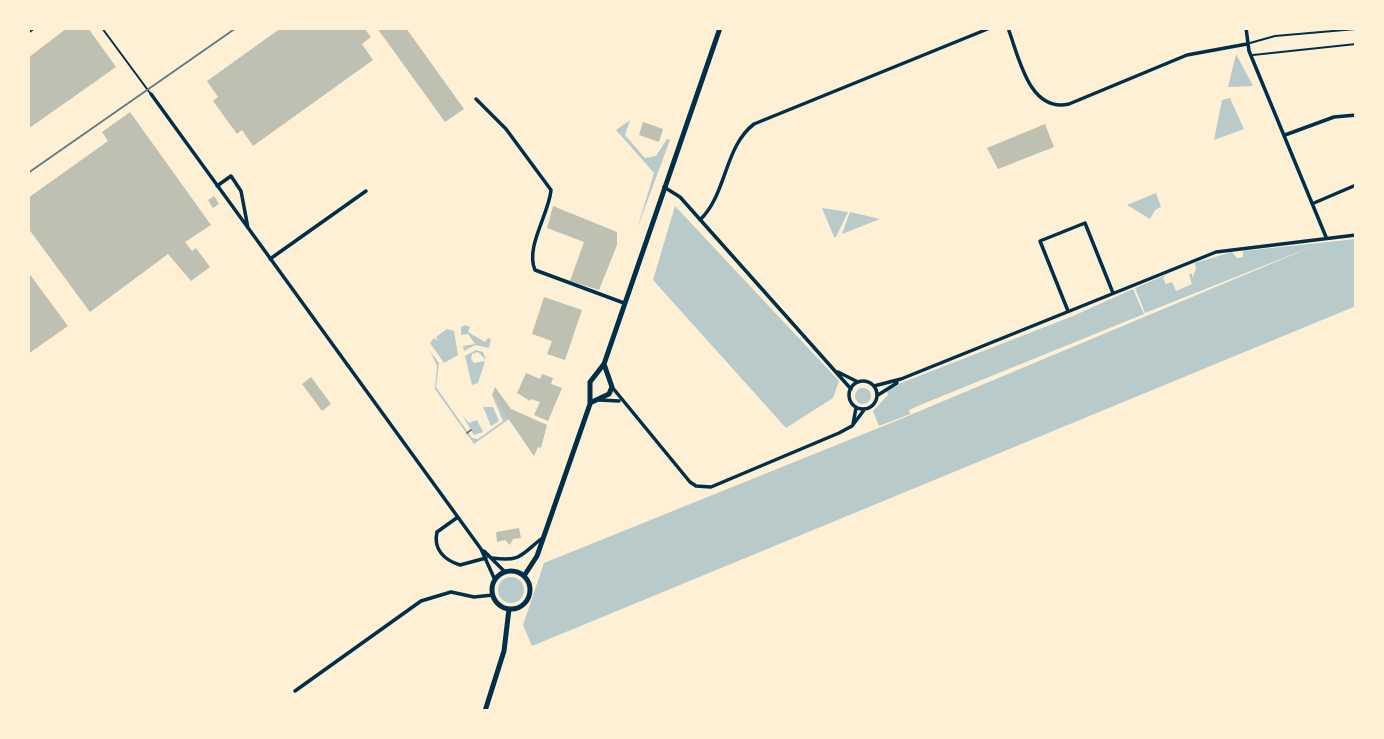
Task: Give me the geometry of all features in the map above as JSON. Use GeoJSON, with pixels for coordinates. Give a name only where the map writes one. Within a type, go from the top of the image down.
{"type":"FeatureCollection","features":[{"type":"Feature","properties":{"kind":"main road"},"geometry":{"type":"LineString","coordinates":[[524,576],[537,556],[595,395],[590,382],[604,364],[720,28]]}},
{"type":"Feature","properties":{"kind":"main road"},"geometry":{"type":"LineString","coordinates":[[595,395],[609,394],[612,387],[604,364]]}},
{"type":"Feature","properties":{"kind":"main road"},"geometry":{"type":"LineString","coordinates":[[597,374],[607,375]]}},
{"type":"Feature","properties":{"kind":"main road"},"geometry":{"type":"LineString","coordinates":[[516,571],[524,576],[530,587],[529,597],[520,607],[509,609],[499,605],[493,595],[495,580],[505,572],[516,571]]}},
{"type":"Feature","properties":{"kind":"main road"},"geometry":{"type":"LineString","coordinates":[[485,711],[505,651],[509,609]]}},
{"type":"Feature","properties":{"kind":"street"},"geometry":{"type":"LineString","coordinates":[[700,220],[716,201],[742,136],[754,124],[990,28]]}},
{"type":"Feature","properties":{"kind":"street"},"geometry":{"type":"LineString","coordinates":[[1007,28],[1036,94],[1042,101],[1057,106],[1069,104],[1187,55],[1247,44]]}},
{"type":"Feature","properties":{"kind":"street"},"geometry":{"type":"LineString","coordinates":[[1246,28],[1251,55],[1314,203],[1326,238]]}},
{"type":"Feature","properties":{"kind":"street"},"geometry":{"type":"LineString","coordinates":[[151,93],[486,556],[495,580]]}},
{"type":"Feature","properties":{"kind":"street"},"geometry":{"type":"LineString","coordinates":[[476,99],[506,129],[551,190],[550,203],[532,255],[535,270],[624,303]]}},
{"type":"Feature","properties":{"kind":"street"},"geometry":{"type":"LineString","coordinates":[[1285,135],[1334,117],[1356,115]]}},
{"type":"Feature","properties":{"kind":"street"},"geometry":{"type":"LineString","coordinates":[[217,186],[231,176],[241,191],[248,230]]}},
{"type":"Feature","properties":{"kind":"street"},"geometry":{"type":"LineString","coordinates":[[1314,203],[1356,185]]}},
{"type":"Feature","properties":{"kind":"street"},"geometry":{"type":"LineString","coordinates":[[664,187],[676,192],[837,371],[850,389]]}},
{"type":"Feature","properties":{"kind":"street"},"geometry":{"type":"LineString","coordinates":[[270,259],[366,191]]}},
{"type":"Feature","properties":{"kind":"street"},"geometry":{"type":"LineString","coordinates":[[1068,311],[1040,241],[1085,223],[1113,293]]}},
{"type":"Feature","properties":{"kind":"street"},"geometry":{"type":"LineString","coordinates":[[874,386],[901,379],[1216,252],[1356,235]]}},
{"type":"Feature","properties":{"kind":"street"},"geometry":{"type":"LineString","coordinates":[[837,371],[858,382],[867,382],[874,386],[878,395]]}},
{"type":"Feature","properties":{"kind":"street"},"geometry":{"type":"LineString","coordinates":[[612,387],[621,402],[690,482],[711,487],[852,426],[864,410],[872,407],[878,395],[901,379]]}},
{"type":"Feature","properties":{"kind":"street"},"geometry":{"type":"LineString","coordinates":[[858,382],[850,389],[849,397],[856,408],[864,410]]}},
{"type":"Feature","properties":{"kind":"street"},"geometry":{"type":"LineString","coordinates":[[609,394],[617,397]]}},
{"type":"Feature","properties":{"kind":"street"},"geometry":{"type":"LineString","coordinates":[[590,406],[599,400],[621,402]]}},
{"type":"Feature","properties":{"kind":"street"},"geometry":{"type":"LineString","coordinates":[[852,426],[856,408]]}},
{"type":"Feature","properties":{"kind":"street"},"geometry":{"type":"LineString","coordinates":[[458,517],[438,532],[436,541],[441,554],[460,565],[486,556],[509,560],[523,556],[543,538]]}},
{"type":"Feature","properties":{"kind":"street"},"geometry":{"type":"LineString","coordinates":[[492,558],[505,572]]}},
{"type":"Feature","properties":{"kind":"street"},"geometry":{"type":"LineString","coordinates":[[295,691],[421,601],[451,592],[474,597],[493,595]]}},
{"type":"Feature","properties":{"kind":"lane"},"geometry":{"type":"LineString","coordinates":[[28,33],[35,28]]}},
{"type":"Feature","properties":{"kind":"lane"},"geometry":{"type":"LineString","coordinates":[[102,28],[151,93]]}},
{"type":"Feature","properties":{"kind":"lane"},"geometry":{"type":"LineString","coordinates":[[1247,44],[1275,36],[1356,29]]}},
{"type":"Feature","properties":{"kind":"lane"},"geometry":{"type":"LineString","coordinates":[[1251,55],[1356,44]]}},
{"type":"Feature","properties":{"kind":"shaded area"},"geometry":{"type":"Polygon","coordinates":[[[1236,54],[1253,86],[1228,87],[1236,54]]]}},
{"type":"Feature","properties":{"kind":"shaded area"},"geometry":{"type":"Polygon","coordinates":[[[1230,98],[1244,129],[1214,140],[1222,100],[1230,98]]]}},
{"type":"Feature","properties":{"kind":"shaded area"},"geometry":{"type":"Polygon","coordinates":[[[630,120],[625,135],[645,158],[656,156],[667,139],[670,140],[637,229],[654,173],[616,130],[630,120]]]}},
{"type":"Feature","properties":{"kind":"shaded area"},"geometry":{"type":"Polygon","coordinates":[[[1156,193],[1161,207],[1155,210],[1150,219],[1127,205],[1156,193]]]}},
{"type":"Feature","properties":{"kind":"shaded area"},"geometry":{"type":"Polygon","coordinates":[[[675,206],[839,381],[833,398],[786,428],[653,280],[675,206]]]}},
{"type":"Feature","properties":{"kind":"shaded area"},"geometry":{"type":"Polygon","coordinates":[[[822,208],[848,212],[836,237],[834,237],[822,208]]]}},
{"type":"Feature","properties":{"kind":"shaded area"},"geometry":{"type":"Polygon","coordinates":[[[850,212],[880,219],[842,234],[850,212]]]}},
{"type":"Feature","properties":{"kind":"shaded area"},"geometry":{"type":"Polygon","coordinates":[[[1356,239],[1356,306],[532,646],[523,625],[544,563],[891,423],[1316,245],[1145,313],[1135,288],[1168,274],[1163,278],[1166,284],[1172,282],[1176,291],[1192,284],[1189,275],[1192,273],[1192,278],[1196,269],[1195,263],[1232,252],[1237,258],[1243,257],[1243,251],[1356,239]]]}},
{"type":"Feature","properties":{"kind":"shaded area"},"geometry":{"type":"Polygon","coordinates":[[[1133,289],[1144,314],[925,403],[909,410],[910,414],[879,426],[873,411],[888,395],[887,391],[901,383],[1073,316],[1133,289]]]}},
{"type":"Feature","properties":{"kind":"shaded area"},"geometry":{"type":"Polygon","coordinates":[[[461,327],[470,327],[468,332],[485,342],[488,338],[491,339],[489,348],[475,345],[464,351],[463,346],[475,344],[468,334],[461,335],[461,327]]]}},
{"type":"Feature","properties":{"kind":"shaded area"},"geometry":{"type":"Polygon","coordinates":[[[447,329],[454,331],[458,355],[444,363],[430,343],[434,338],[438,341],[436,337],[447,329]]]}},
{"type":"Feature","properties":{"kind":"shaded area"},"geometry":{"type":"Polygon","coordinates":[[[476,350],[483,352],[486,360],[478,352],[472,354],[474,363],[485,361],[478,383],[472,385],[465,356],[476,350]]]}},
{"type":"Feature","properties":{"kind":"shaded area"},"geometry":{"type":"Polygon","coordinates":[[[430,351],[439,363],[436,387],[472,438],[478,439],[503,421],[492,395],[509,419],[474,444],[435,389],[437,366],[430,351]]]}},
{"type":"Feature","properties":{"kind":"shaded area"},"geometry":{"type":"Polygon","coordinates":[[[860,388],[866,388],[871,396],[869,402],[860,404],[855,399],[855,393],[860,388]]]}},
{"type":"Feature","properties":{"kind":"shaded area"},"geometry":{"type":"Polygon","coordinates":[[[483,407],[493,407],[499,421],[491,426],[483,407]]]}},
{"type":"Feature","properties":{"kind":"shaded area"},"geometry":{"type":"Polygon","coordinates":[[[462,415],[469,423],[477,420],[483,432],[474,435],[462,415]]]}},
{"type":"Feature","properties":{"kind":"shaded area"},"geometry":{"type":"Polygon","coordinates":[[[511,577],[520,581],[524,590],[520,599],[511,603],[502,599],[498,590],[502,581],[511,577]]]}},
{"type":"Feature","properties":{"kind":"building"},"geometry":{"type":"Polygon","coordinates":[[[67,28],[88,28],[116,67],[28,129],[28,58],[67,28]]]}},
{"type":"Feature","properties":{"kind":"building"},"geometry":{"type":"Polygon","coordinates":[[[281,28],[364,28],[371,37],[362,44],[373,60],[253,146],[242,130],[237,134],[213,101],[218,97],[207,81],[281,28]]]}},
{"type":"Feature","properties":{"kind":"building"},"geometry":{"type":"Polygon","coordinates":[[[377,28],[406,28],[464,109],[445,122],[377,28]]]}},
{"type":"Feature","properties":{"kind":"building"},"geometry":{"type":"Polygon","coordinates":[[[130,112],[211,225],[185,242],[192,251],[196,248],[210,267],[191,281],[168,254],[90,312],[28,228],[28,198],[108,141],[102,132],[130,112]]]}},
{"type":"Feature","properties":{"kind":"building"},"geometry":{"type":"Polygon","coordinates":[[[643,122],[663,129],[659,142],[639,135],[643,122]]]}},
{"type":"Feature","properties":{"kind":"building"},"geometry":{"type":"Polygon","coordinates":[[[1045,124],[1054,147],[998,169],[987,148],[1045,124]]]}},
{"type":"Feature","properties":{"kind":"building"},"geometry":{"type":"Polygon","coordinates":[[[214,196],[219,204],[213,208],[208,200],[214,196]]]}},
{"type":"Feature","properties":{"kind":"building"},"geometry":{"type":"Polygon","coordinates":[[[553,206],[617,232],[617,245],[599,290],[570,281],[584,242],[547,228],[553,206]]]}},
{"type":"Feature","properties":{"kind":"building"},"geometry":{"type":"Polygon","coordinates":[[[28,272],[68,326],[28,354],[28,272]]]}},
{"type":"Feature","properties":{"kind":"building"},"geometry":{"type":"Polygon","coordinates":[[[544,297],[582,310],[565,360],[547,354],[552,341],[532,334],[544,297]]]}},
{"type":"Feature","properties":{"kind":"building"},"geometry":{"type":"Polygon","coordinates":[[[526,373],[540,379],[542,374],[553,378],[551,384],[562,388],[548,421],[534,415],[540,402],[530,401],[517,393],[526,373]]]}},
{"type":"Feature","properties":{"kind":"building"},"geometry":{"type":"Polygon","coordinates":[[[311,377],[331,404],[322,411],[302,384],[311,377]]]}},
{"type":"Feature","properties":{"kind":"building"},"geometry":{"type":"Polygon","coordinates":[[[495,387],[511,409],[547,425],[541,448],[538,447],[534,456],[492,395],[495,387]]]}},
{"type":"Feature","properties":{"kind":"building"},"geometry":{"type":"Polygon","coordinates":[[[519,528],[521,538],[513,539],[510,545],[505,540],[497,542],[496,532],[519,528]]]}},
{"type":"Feature","properties":{"kind":"railway"},"geometry":{"type":"LineString","coordinates":[[28,173],[236,28]]}},
{"type":"Feature","properties":{"kind":"railway"},"geometry":{"type":"LineString","coordinates":[[467,433],[471,430]]}}]}
